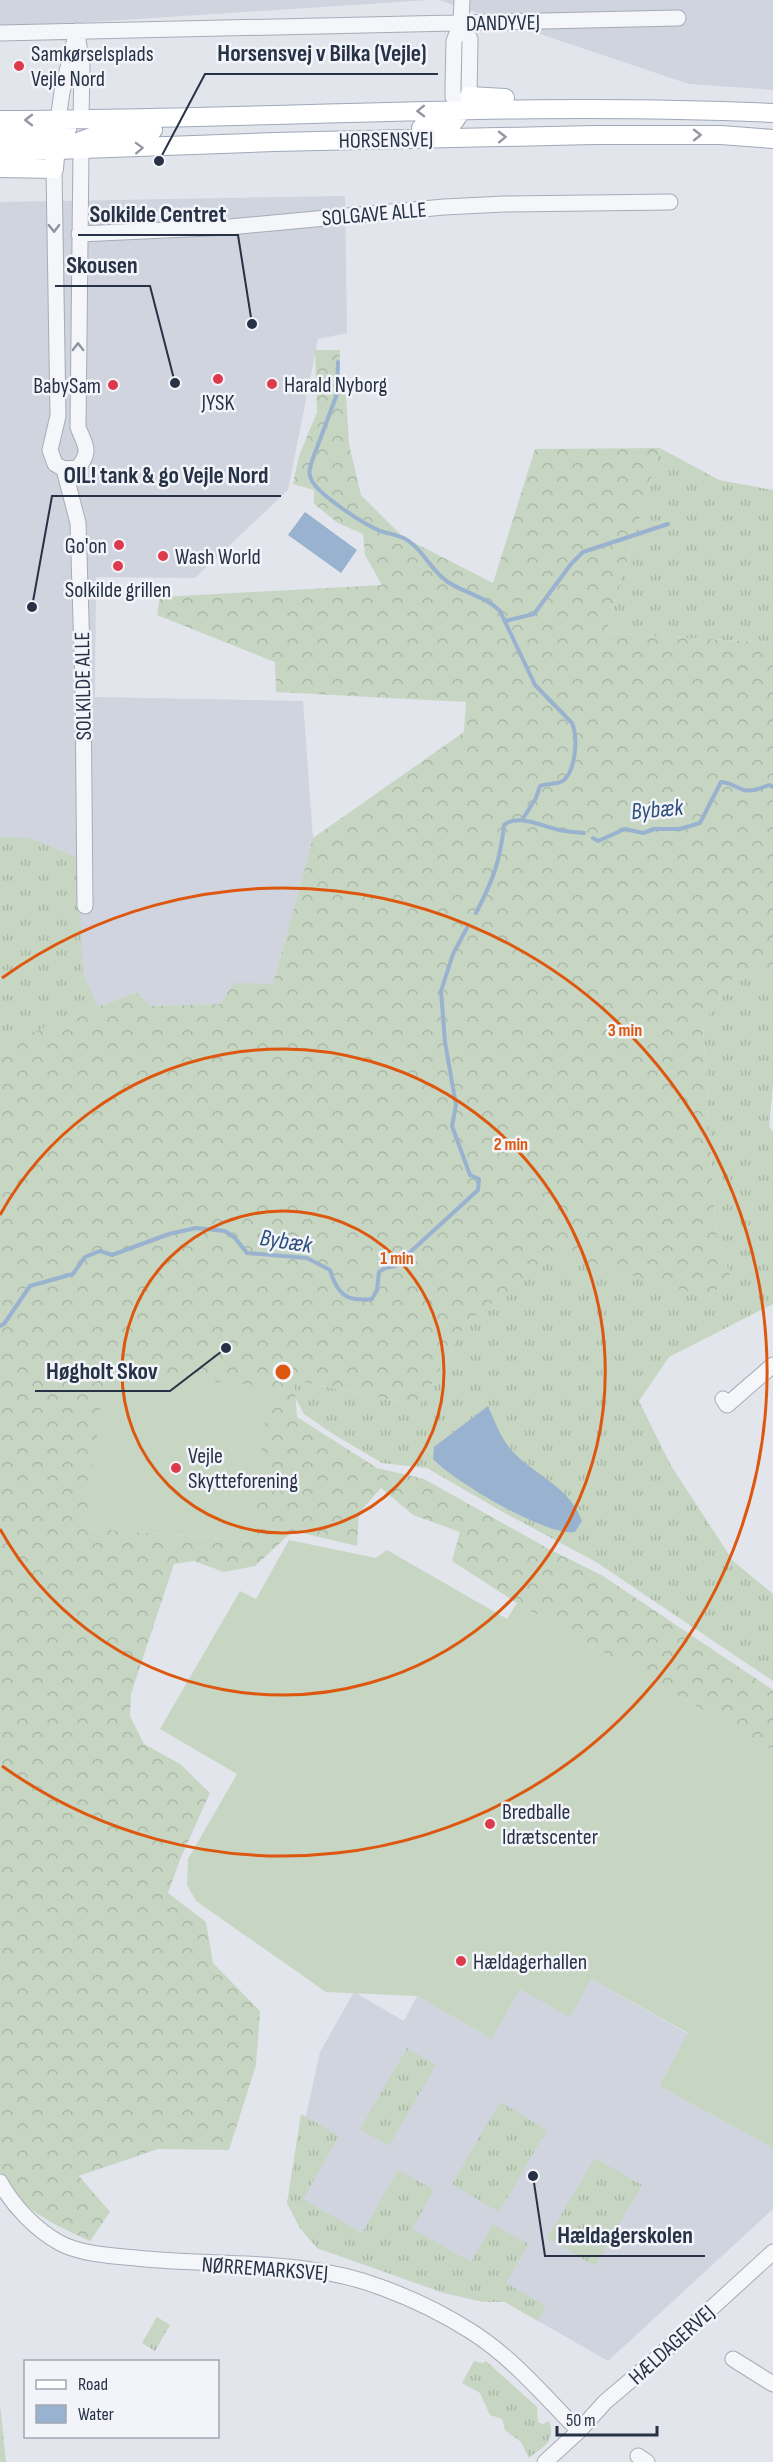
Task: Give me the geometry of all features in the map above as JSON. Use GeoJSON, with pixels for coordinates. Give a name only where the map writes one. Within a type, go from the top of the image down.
{"type":"FeatureCollection","features":[{"type":"Feature","properties":{"kind":"main road","name":"HORSENSVEJ"},"geometry":{"type":"LineString","coordinates":[[0,152],[57,135],[81,120],[225,116],[466,103],[773,113]]}},
{"type":"Feature","properties":{"kind":"main road"},"geometry":{"type":"LineString","coordinates":[[464,138],[466,103]]}},
{"type":"Feature","properties":{"kind":"main road"},"geometry":{"type":"LineString","coordinates":[[274,142],[315,130],[435,128],[453,123],[466,103]]}},
{"type":"Feature","properties":{"kind":"main road"},"geometry":{"type":"LineString","coordinates":[[81,120],[81,144],[106,132],[186,128],[225,116]]}},
{"type":"Feature","properties":{"kind":"main road","name":"HORSENSVEJ"},"geometry":{"type":"LineString","coordinates":[[0,120],[57,135],[81,144],[698,135],[773,139]]}},
{"type":"Feature","properties":{"kind":"main road"},"geometry":{"type":"LineString","coordinates":[[0,137],[57,135],[54,170],[0,168]]}},
{"type":"Feature","properties":{"kind":"street"},"geometry":{"type":"LineString","coordinates":[[462,0],[461,23],[454,41],[453,97],[466,103]]}},
{"type":"Feature","properties":{"kind":"street","name":"DANDYVEJ"},"geometry":{"type":"LineString","coordinates":[[0,33],[678,18]]}},
{"type":"Feature","properties":{"kind":"street"},"geometry":{"type":"LineString","coordinates":[[77,32],[82,67],[81,120]]}},
{"type":"Feature","properties":{"kind":"street"},"geometry":{"type":"LineString","coordinates":[[57,135],[62,92],[77,32]]}},
{"type":"Feature","properties":{"kind":"street","name":"SOLKILDE ALLE"},"geometry":{"type":"LineString","coordinates":[[71,468],[86,456],[87,447],[78,427],[78,234],[81,144]]}},
{"type":"Feature","properties":{"kind":"street","name":"SOLKILDE ALLE"},"geometry":{"type":"LineString","coordinates":[[54,170],[58,416],[50,450],[55,464],[71,468]]}},
{"type":"Feature","properties":{"kind":"street","name":"SOLGAVE ALLE"},"geometry":{"type":"LineString","coordinates":[[78,234],[230,227],[444,207],[670,202]]}},
{"type":"Feature","properties":{"kind":"street","name":"SOLKILDE ALLE"},"geometry":{"type":"LineString","coordinates":[[71,468],[77,516],[83,684],[85,906]]}},
{"type":"Feature","properties":{"kind":"street"},"geometry":{"type":"LineString","coordinates":[[723,1399],[727,1405],[773,1365]]}},
{"type":"Feature","properties":{"kind":"street","name":"NØRREMARKSVEJ"},"geometry":{"type":"LineString","coordinates":[[0,2182],[30,2221],[61,2244],[100,2254],[165,2261],[280,2265],[332,2272],[381,2287],[422,2304],[473,2332],[497,2351],[525,2375],[579,2431]]}},
{"type":"Feature","properties":{"kind":"street","name":"HÆLDAGERVEJ"},"geometry":{"type":"LineString","coordinates":[[545,2462],[579,2431],[605,2402],[773,2252]]}},
{"type":"Feature","properties":{"kind":"street"},"geometry":{"type":"LineString","coordinates":[[733,2359],[773,2384]]}},
{"type":"Feature","properties":{"kind":"shaded area"},"geometry":{"type":"Polygon","coordinates":[[[0,0],[429,0],[0,28],[0,0]]]}},
{"type":"Feature","properties":{"kind":"shaded area"},"geometry":{"type":"Polygon","coordinates":[[[439,0],[773,0],[773,90],[689,84],[439,0]]]}},
{"type":"Feature","properties":{"kind":"shaded area"},"geometry":{"type":"Polygon","coordinates":[[[345,196],[347,333],[318,339],[288,490],[195,578],[96,577],[95,697],[303,701],[313,838],[273,984],[234,984],[220,1004],[150,1006],[137,992],[0,1045],[0,202],[345,196]]]}},
{"type":"Feature","properties":{"kind":"shaded area"},"geometry":{"type":"Polygon","coordinates":[[[591,1979],[688,2034],[659,2086],[773,2148],[773,2209],[608,2361],[505,2302],[484,2302],[444,2293],[317,2248],[300,2228],[287,2203],[320,2052],[354,1992],[404,2021],[417,1996],[492,2039],[520,1989],[591,1979]]]}},
{"type":"Feature","properties":{"kind":"green space"},"geometry":{"type":"Polygon","coordinates":[[[315,350],[340,350],[339,376],[346,396],[349,444],[361,495],[403,537],[493,583],[535,449],[660,448],[606,633],[773,643],[773,970],[731,980],[703,1024],[716,1234],[731,1278],[708,1297],[559,1255],[467,1322],[419,1406],[294,1380],[297,1417],[377,1468],[424,1479],[547,1548],[603,1576],[773,1690],[773,1751],[517,1603],[452,1561],[460,1532],[413,1515],[381,1488],[359,1513],[357,1546],[293,1531],[255,1566],[224,1572],[194,1561],[174,1564],[131,1694],[130,1716],[144,1744],[180,1764],[210,1793],[181,1857],[168,1893],[206,1922],[213,1963],[260,2011],[256,2065],[229,2150],[158,2149],[79,2176],[110,2212],[90,2241],[50,2222],[28,2206],[18,2197],[0,2172],[0,1045],[137,992],[150,1006],[220,1004],[234,983],[273,984],[313,838],[464,732],[466,702],[276,692],[275,662],[157,615],[160,597],[382,585],[365,555],[363,534],[338,523],[314,504],[314,490],[293,484],[299,456],[317,412],[315,350]],[[269,1386],[86,1528],[250,1541],[269,1386]]]}},
{"type":"Feature","properties":{"kind":"green space"},"geometry":{"type":"Polygon","coordinates":[[[660,448],[719,480],[773,490],[773,643],[606,633],[660,448]]]}},
{"type":"Feature","properties":{"kind":"green space"},"geometry":{"type":"Polygon","coordinates":[[[0,837],[30,838],[78,858],[83,974],[98,1007],[0,1045],[0,837]]]}},
{"type":"Feature","properties":{"kind":"green space"},"geometry":{"type":"Polygon","coordinates":[[[773,970],[773,1085],[769,1127],[773,1132],[773,1304],[669,1357],[639,1401],[670,1464],[733,1561],[773,1594],[773,1681],[596,1562],[427,1468],[382,1463],[333,1434],[304,1414],[295,1397],[294,1380],[419,1406],[467,1322],[559,1254],[708,1297],[731,1278],[716,1234],[703,1024],[731,980],[773,970]]]}},
{"type":"Feature","properties":{"kind":"green space","name":"Vejle Skytteforening"},"geometry":{"type":"Polygon","coordinates":[[[105,1374],[270,1386],[250,1541],[85,1528],[105,1374]]]}},
{"type":"Feature","properties":{"kind":"green space","name":"Bredballe Idrætscenter"},"geometry":{"type":"Polygon","coordinates":[[[289,1540],[376,1558],[387,1550],[507,1619],[517,1603],[773,1751],[773,2148],[659,2086],[688,2033],[591,1979],[570,2017],[520,1989],[492,2039],[417,1996],[326,1992],[196,1901],[187,1885],[188,1859],[237,1774],[160,1729],[240,1591],[256,1599],[289,1540]]]}},
{"type":"Feature","properties":{"kind":"green space"},"geometry":{"type":"Polygon","coordinates":[[[407,2048],[436,2065],[389,2146],[360,2129],[407,2048]]]}},
{"type":"Feature","properties":{"kind":"green space"},"geometry":{"type":"Polygon","coordinates":[[[500,2102],[547,2130],[499,2212],[452,2184],[500,2102]]]}},
{"type":"Feature","properties":{"kind":"green space"},"geometry":{"type":"Polygon","coordinates":[[[301,2114],[339,2136],[303,2199],[362,2233],[398,2170],[434,2190],[412,2229],[471,2262],[493,2224],[528,2244],[506,2283],[546,2306],[538,2321],[505,2302],[484,2302],[444,2293],[317,2248],[300,2228],[287,2203],[301,2114]]]}},
{"type":"Feature","properties":{"kind":"green space"},"geometry":{"type":"Polygon","coordinates":[[[595,2158],[642,2185],[595,2266],[547,2238],[595,2158]]]}},
{"type":"Feature","properties":{"kind":"green space"},"geometry":{"type":"Polygon","coordinates":[[[157,2317],[170,2325],[155,2351],[142,2343],[157,2317]]]}},
{"type":"Feature","properties":{"kind":"green space"},"geometry":{"type":"Polygon","coordinates":[[[474,2361],[483,2363],[486,2361],[537,2407],[538,2422],[543,2424],[549,2421],[550,2439],[544,2447],[529,2458],[521,2442],[505,2430],[502,2419],[490,2415],[480,2393],[462,2383],[474,2361]]]}},
{"type":"Feature","properties":{"kind":"green space"},"geometry":{"type":"Polygon","coordinates":[[[0,2404],[6,2462],[0,2462],[0,2404]]]}},
{"type":"Feature","properties":{"kind":"water"},"geometry":{"type":"Polygon","coordinates":[[[305,512],[357,550],[341,573],[288,535],[305,512]]]}},
{"type":"Feature","properties":{"kind":"water"},"geometry":{"type":"Polygon","coordinates":[[[488,1406],[502,1436],[513,1452],[570,1499],[577,1509],[582,1521],[575,1532],[544,1526],[523,1517],[479,1493],[433,1459],[434,1447],[488,1406]]]}},
{"type":"Feature","properties":{"kind":"waterway"},"geometry":{"type":"LineString","coordinates":[[338,362],[337,394],[309,472],[315,486],[363,522],[380,531],[407,540],[420,551],[442,578],[488,602],[500,611],[535,685],[572,723],[575,753],[568,775],[562,782],[540,786],[536,798],[522,820]]}},
{"type":"Feature","properties":{"kind":"waterway"},"geometry":{"type":"LineString","coordinates":[[505,621],[534,614],[571,564],[583,552],[668,524]]}},
{"type":"Feature","properties":{"kind":"waterway","name":"Bybæk"},"geometry":{"type":"LineString","coordinates":[[593,838],[598,841],[625,829],[643,833],[655,829],[680,829],[700,823],[721,782],[747,790],[769,785],[773,787]]}},
{"type":"Feature","properties":{"kind":"waterway","name":"Bybæk"},"geometry":{"type":"LineString","coordinates":[[476,913],[495,870],[504,825],[516,820],[563,831],[584,833]]}},
{"type":"Feature","properties":{"kind":"waterway","name":"Bybæk"},"geometry":{"type":"LineString","coordinates":[[0,1326],[4,1324],[30,1286],[73,1274],[85,1257],[100,1251],[112,1255],[169,1234],[196,1228],[225,1231],[235,1238],[247,1253],[307,1258],[330,1270],[336,1285],[344,1295],[355,1299],[372,1299],[377,1290],[379,1272],[395,1266],[478,1190],[479,1179],[470,1175],[452,1126],[456,1105],[445,1042],[441,991],[453,954],[468,926]]}},
{"type":"Feature","properties":{"kind":"place","name":"Samkørselsplads Vejle Nord"},"geometry":{"type":"Point","coordinates":[19,66]}},
{"type":"Feature","properties":{"kind":"place","name":"Horsensvej v Bilka (Vejle)"},"geometry":{"type":"Point","coordinates":[159,161]}},
{"type":"Feature","properties":{"kind":"place","name":"Solkilde Centret"},"geometry":{"type":"Point","coordinates":[252,324]}},
{"type":"Feature","properties":{"kind":"place","name":"JYSK"},"geometry":{"type":"Point","coordinates":[218,379]}},
{"type":"Feature","properties":{"kind":"place","name":"Skousen"},"geometry":{"type":"Point","coordinates":[175,383]}},
{"type":"Feature","properties":{"kind":"place","name":"Harald Nyborg"},"geometry":{"type":"Point","coordinates":[272,384]}},
{"type":"Feature","properties":{"kind":"place","name":"BabySam"},"geometry":{"type":"Point","coordinates":[113,385]}},
{"type":"Feature","properties":{"kind":"place","name":"Go'on"},"geometry":{"type":"Point","coordinates":[119,545]}},
{"type":"Feature","properties":{"kind":"place","name":"Wash World"},"geometry":{"type":"Point","coordinates":[163,556]}},
{"type":"Feature","properties":{"kind":"place","name":"Solkilde grillen"},"geometry":{"type":"Point","coordinates":[118,566]}},
{"type":"Feature","properties":{"kind":"place","name":"OIL! tank & go Vejle Nord"},"geometry":{"type":"Point","coordinates":[32,607]}},
{"type":"Feature","properties":{"kind":"place","name":"Høgholt Skov"},"geometry":{"type":"Point","coordinates":[226,1348]}},
{"type":"Feature","properties":{"kind":"place","name":"Vejle Skytteforening"},"geometry":{"type":"Point","coordinates":[176,1468]}},
{"type":"Feature","properties":{"kind":"place","name":"Bredballe Idrætscenter"},"geometry":{"type":"Point","coordinates":[490,1824]}},
{"type":"Feature","properties":{"kind":"place","name":"Hældagerhallen"},"geometry":{"type":"Point","coordinates":[461,1961]}},
{"type":"Feature","properties":{"kind":"place","name":"Hældagerskolen"},"geometry":{"type":"Point","coordinates":[533,2176]}}]}
